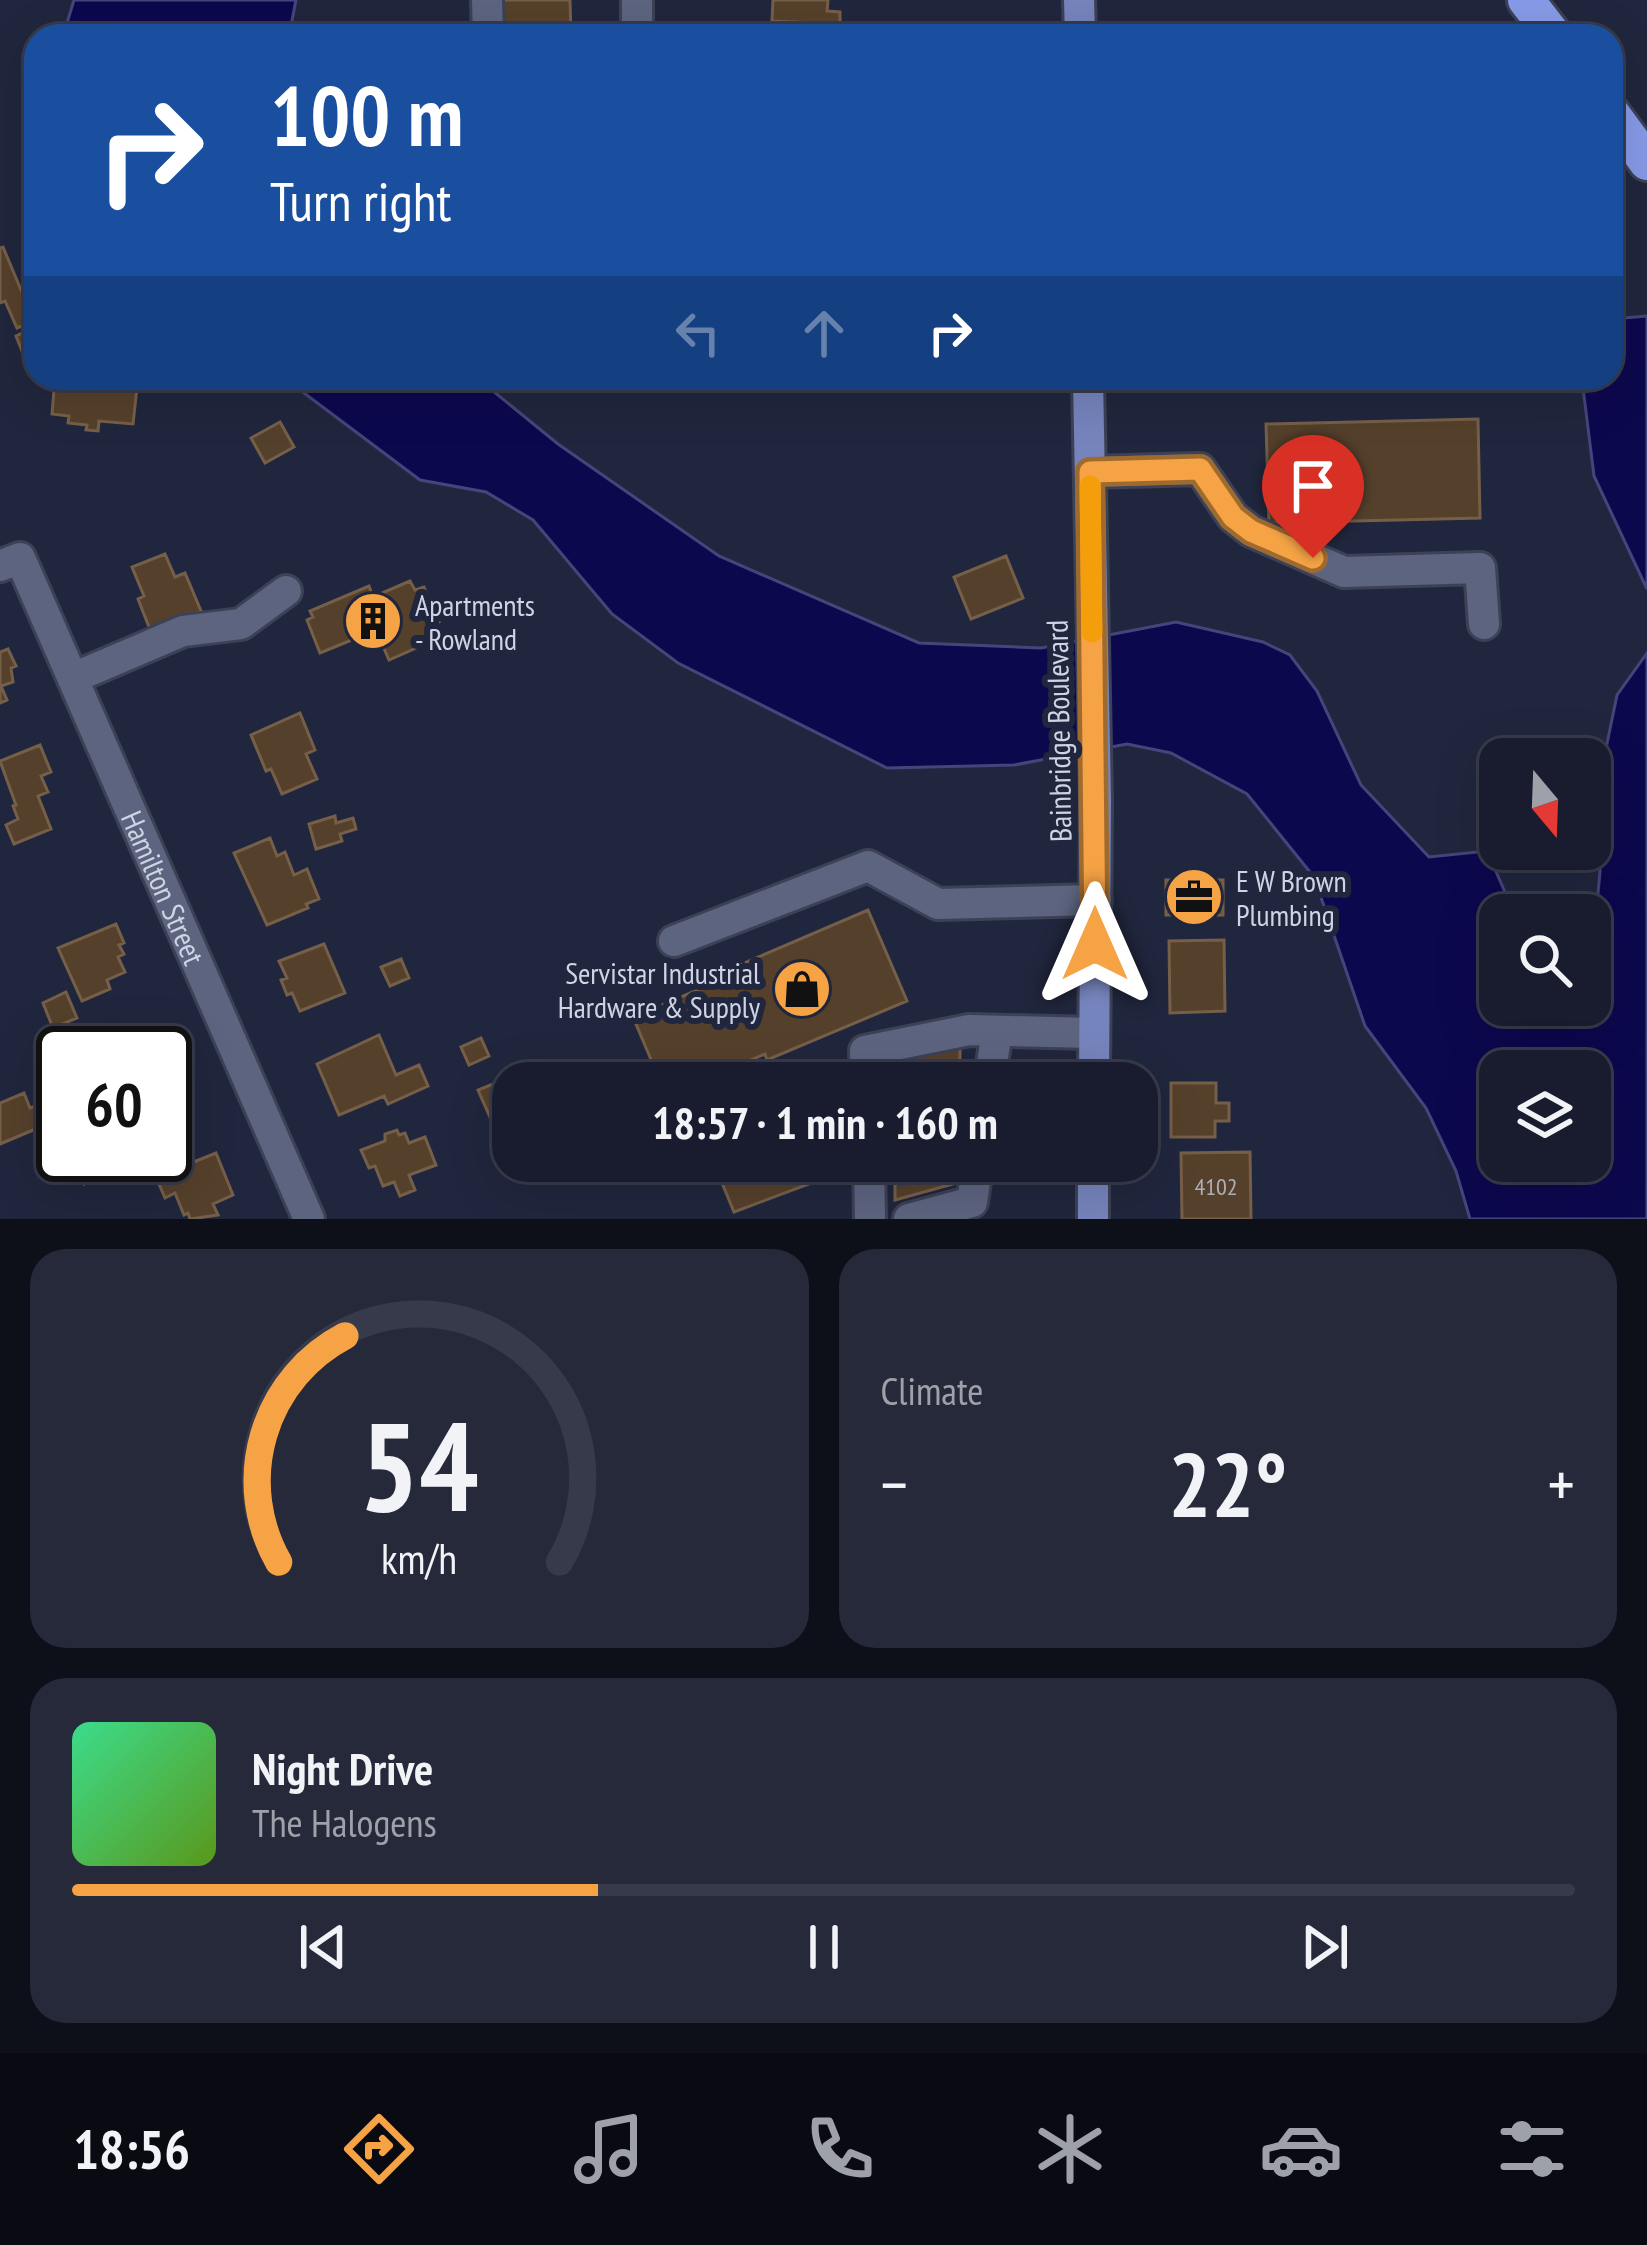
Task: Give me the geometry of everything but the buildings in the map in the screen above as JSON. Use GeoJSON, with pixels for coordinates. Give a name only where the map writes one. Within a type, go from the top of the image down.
{"type":"FeatureCollection","features":[{"type":"Feature","properties":{"kind":"highway"},"geometry":{"type":"LineString","coordinates":[[1526,0],[1545,24]]}},
{"type":"Feature","properties":{"kind":"highway"},"geometry":{"type":"LineString","coordinates":[[1623,129],[1647,162]]}},
{"type":"Feature","properties":{"kind":"main road","name":"Bainbridge Boulevard"},"geometry":{"type":"LineString","coordinates":[[1088,390],[1096,801],[1094,1062]]}},
{"type":"Feature","properties":{"kind":"main road"},"geometry":{"type":"LineString","coordinates":[[1093,1182],[1093,1219]]}},
{"type":"Feature","properties":{"kind":"street"},"geometry":{"type":"LineString","coordinates":[[1090,472],[1200,469],[1233,517],[1251,531],[1344,572],[1480,568],[1484,624]]}},
{"type":"Feature","properties":{"kind":"street","name":"Hamilton Street"},"geometry":{"type":"LineString","coordinates":[[10,562],[73,678],[309,1219]]}},
{"type":"Feature","properties":{"kind":"street"},"geometry":{"type":"LineString","coordinates":[[73,678],[183,631],[241,624],[286,591]]}},
{"type":"Feature","properties":{"kind":"street"},"geometry":{"type":"LineString","coordinates":[[674,941],[868,866],[938,904],[1096,900]]}},
{"type":"Feature","properties":{"kind":"street"},"geometry":{"type":"LineString","coordinates":[[866,1062],[866,1051],[969,1030],[1094,1033]]}},
{"type":"Feature","properties":{"kind":"street"},"geometry":{"type":"LineString","coordinates":[[992,1062],[997,1030]]}},
{"type":"Feature","properties":{"kind":"street"},"geometry":{"type":"LineString","coordinates":[[870,1219],[876,1182]]}},
{"type":"Feature","properties":{"kind":"street"},"geometry":{"type":"LineString","coordinates":[[909,1219],[973,1202],[976,1182]]}},
{"type":"Feature","properties":{"kind":"shaded area"},"geometry":{"type":"Polygon","coordinates":[[[74,0],[296,0],[291,24],[67,24],[74,0]]]}},
{"type":"Feature","properties":{"kind":"shaded area"},"geometry":{"type":"Polygon","coordinates":[[[1647,316],[1647,589],[1594,476],[1583,390],[1623,390],[1624,318],[1647,316]]]}},
{"type":"Feature","properties":{"kind":"shaded area"},"geometry":{"type":"Polygon","coordinates":[[[300,390],[492,390],[558,444],[719,556],[919,643],[1041,648],[1176,622],[1263,642],[1290,655],[1317,691],[1361,785],[1429,857],[1479,852],[1479,870],[1495,870],[1506,894],[1479,894],[1479,1026],[1611,1026],[1611,894],[1598,894],[1600,870],[1611,870],[1608,738],[1617,695],[1647,653],[1647,1219],[1470,1219],[1456,1171],[1426,1108],[1365,1026],[1314,877],[1247,794],[1171,753],[1127,744],[1014,765],[887,768],[678,663],[612,614],[533,520],[486,492],[420,480],[300,390]]]}},
{"type":"Feature","properties":{"kind":"slow traffic"},"geometry":{"type":"LineString","coordinates":[[1090,486],[1092,632]]}},
{"type":"Feature","properties":{"kind":"place","name":"Apartments - Rowland"},"geometry":{"type":"Point","coordinates":[373,621]}},
{"type":"Feature","properties":{"kind":"place","name":"E W Brown Plumbing"},"geometry":{"type":"Point","coordinates":[1194,897]}},
{"type":"Feature","properties":{"kind":"place","name":"Servistar Industrial Hardware & Supply"},"geometry":{"type":"Point","coordinates":[802,989]}},
{"type":"Feature","properties":{"kind":"route"},"geometry":{"type":"LineString","coordinates":[[1095,944],[1090,472],[1200,469],[1233,517],[1251,531],[1313,558]]}}]}
